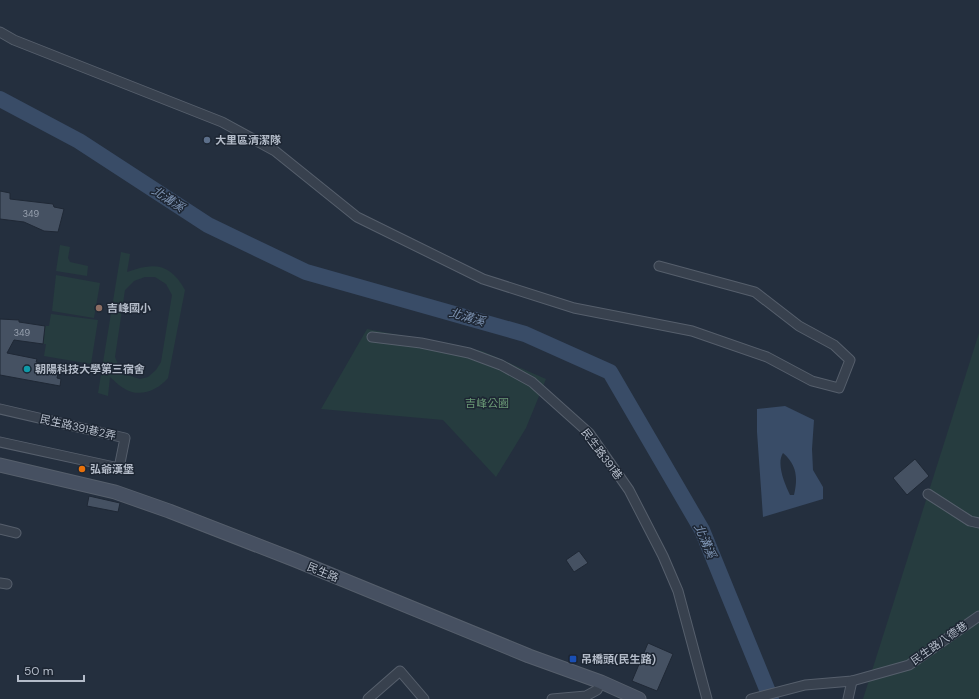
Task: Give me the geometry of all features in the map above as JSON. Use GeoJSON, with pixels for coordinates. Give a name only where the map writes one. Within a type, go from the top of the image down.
{"type":"FeatureCollection","features":[{"type":"Feature","properties":{"kind":"street"},"geometry":{"type":"LineString","coordinates":[[0,32],[21,42],[222,122],[275,151],[357,217],[483,279],[574,308],[692,331],[767,358],[812,381],[839,388],[850,360],[834,345],[800,326],[755,292],[659,266]]}},
{"type":"Feature","properties":{"kind":"street","name":"民生路391巷"},"geometry":{"type":"LineString","coordinates":[[372,337],[421,343],[469,353],[501,365],[532,382],[589,433],[629,490],[663,556],[678,591],[707,699]]}},
{"type":"Feature","properties":{"kind":"street","name":"民生路391巷2弄"},"geometry":{"type":"LineString","coordinates":[[0,409],[125,438],[119,468],[0,442]]}},
{"type":"Feature","properties":{"kind":"street","name":"民生路"},"geometry":{"type":"LineString","coordinates":[[0,465],[115,492],[169,511],[295,560],[529,656],[601,682],[639,699]]}},
{"type":"Feature","properties":{"kind":"street"},"geometry":{"type":"LineString","coordinates":[[928,494],[970,521],[979,523]]}},
{"type":"Feature","properties":{"kind":"street"},"geometry":{"type":"LineString","coordinates":[[0,529],[16,533]]}},
{"type":"Feature","properties":{"kind":"street","name":"民生路八德巷"},"geometry":{"type":"LineString","coordinates":[[751,699],[801,686],[852,681],[909,665],[979,616]]}},
{"type":"Feature","properties":{"kind":"street"},"geometry":{"type":"LineString","coordinates":[[368,699],[400,671],[424,699]]}},
{"type":"Feature","properties":{"kind":"street"},"geometry":{"type":"LineString","coordinates":[[848,699],[852,681]]}},
{"type":"Feature","properties":{"kind":"street"},"geometry":{"type":"LineString","coordinates":[[552,699],[586,696],[597,690],[601,682]]}},
{"type":"Feature","properties":{"kind":"green space"},"geometry":{"type":"Polygon","coordinates":[[[60,245],[70,247],[68,258],[70,262],[88,266],[87,276],[56,271],[60,245]]]}},
{"type":"Feature","properties":{"kind":"green space"},"geometry":{"type":"Polygon","coordinates":[[[121,252],[130,254],[127,272],[145,267],[160,267],[173,274],[185,290],[168,378],[154,389],[143,393],[137,393],[123,388],[110,377],[108,396],[98,393],[121,252]],[[145,277],[134,281],[125,290],[115,357],[120,369],[130,376],[140,379],[148,377],[156,370],[161,362],[172,295],[166,284],[155,277],[145,277]]]}},
{"type":"Feature","properties":{"kind":"green space"},"geometry":{"type":"Polygon","coordinates":[[[56,275],[100,283],[94,318],[52,311],[56,275]]]}},
{"type":"Feature","properties":{"kind":"green space"},"geometry":{"type":"Polygon","coordinates":[[[51,314],[98,320],[91,364],[44,356],[46,344],[43,344],[45,326],[49,326],[51,314]]]}},
{"type":"Feature","properties":{"kind":"green space","name":"吉峰公園"},"geometry":{"type":"Polygon","coordinates":[[[367,329],[482,351],[546,379],[526,428],[496,477],[443,420],[321,409],[367,329]]]}},
{"type":"Feature","properties":{"kind":"green space"},"geometry":{"type":"Polygon","coordinates":[[[979,333],[979,699],[863,699],[979,333]]]}},
{"type":"Feature","properties":{"kind":"water"},"geometry":{"type":"Polygon","coordinates":[[[785,406],[814,420],[812,449],[813,470],[823,487],[823,499],[763,517],[757,432],[757,409],[785,406]],[[783,453],[780,463],[784,480],[790,495],[794,495],[796,477],[794,467],[783,453]]]}},
{"type":"Feature","properties":{"kind":"building"},"geometry":{"type":"Polygon","coordinates":[[[0,191],[10,193],[10,199],[53,204],[54,207],[64,209],[58,232],[44,231],[24,222],[0,219],[0,191]]]}},
{"type":"Feature","properties":{"kind":"building"},"geometry":{"type":"Polygon","coordinates":[[[0,319],[19,320],[19,322],[45,326],[43,344],[14,340],[7,353],[37,359],[36,362],[54,366],[53,372],[58,373],[57,378],[61,379],[60,386],[0,375],[0,319]]]}},
{"type":"Feature","properties":{"kind":"building"},"geometry":{"type":"Polygon","coordinates":[[[915,459],[929,476],[907,495],[893,478],[915,459]]]}},
{"type":"Feature","properties":{"kind":"building"},"geometry":{"type":"Polygon","coordinates":[[[89,496],[120,503],[118,512],[87,506],[89,496]]]}},
{"type":"Feature","properties":{"kind":"building"},"geometry":{"type":"Polygon","coordinates":[[[579,551],[588,563],[574,572],[566,560],[579,551]]]}},
{"type":"Feature","properties":{"kind":"building"},"geometry":{"type":"Polygon","coordinates":[[[648,643],[673,654],[657,691],[632,681],[648,643]]]}},
{"type":"Feature","properties":{"kind":"waterway","name":"北溝溪"},"geometry":{"type":"LineString","coordinates":[[0,99],[79,141],[208,225],[306,272],[525,334],[610,372],[702,530],[771,699]]}},
{"type":"Feature","properties":{"kind":"place","name":"大里區清潔隊"},"geometry":{"type":"Point","coordinates":[207,140]}},
{"type":"Feature","properties":{"kind":"place","name":"吉峰國小"},"geometry":{"type":"Point","coordinates":[99,308]}},
{"type":"Feature","properties":{"kind":"place","name":"朝陽科技大學第三宿舍"},"geometry":{"type":"Point","coordinates":[27,369]}},
{"type":"Feature","properties":{"kind":"place","name":"弘爺漢堡"},"geometry":{"type":"Point","coordinates":[82,469]}},
{"type":"Feature","properties":{"kind":"place","name":"吊橋頭(民生路)"},"geometry":{"type":"Point","coordinates":[573,659]}}]}
